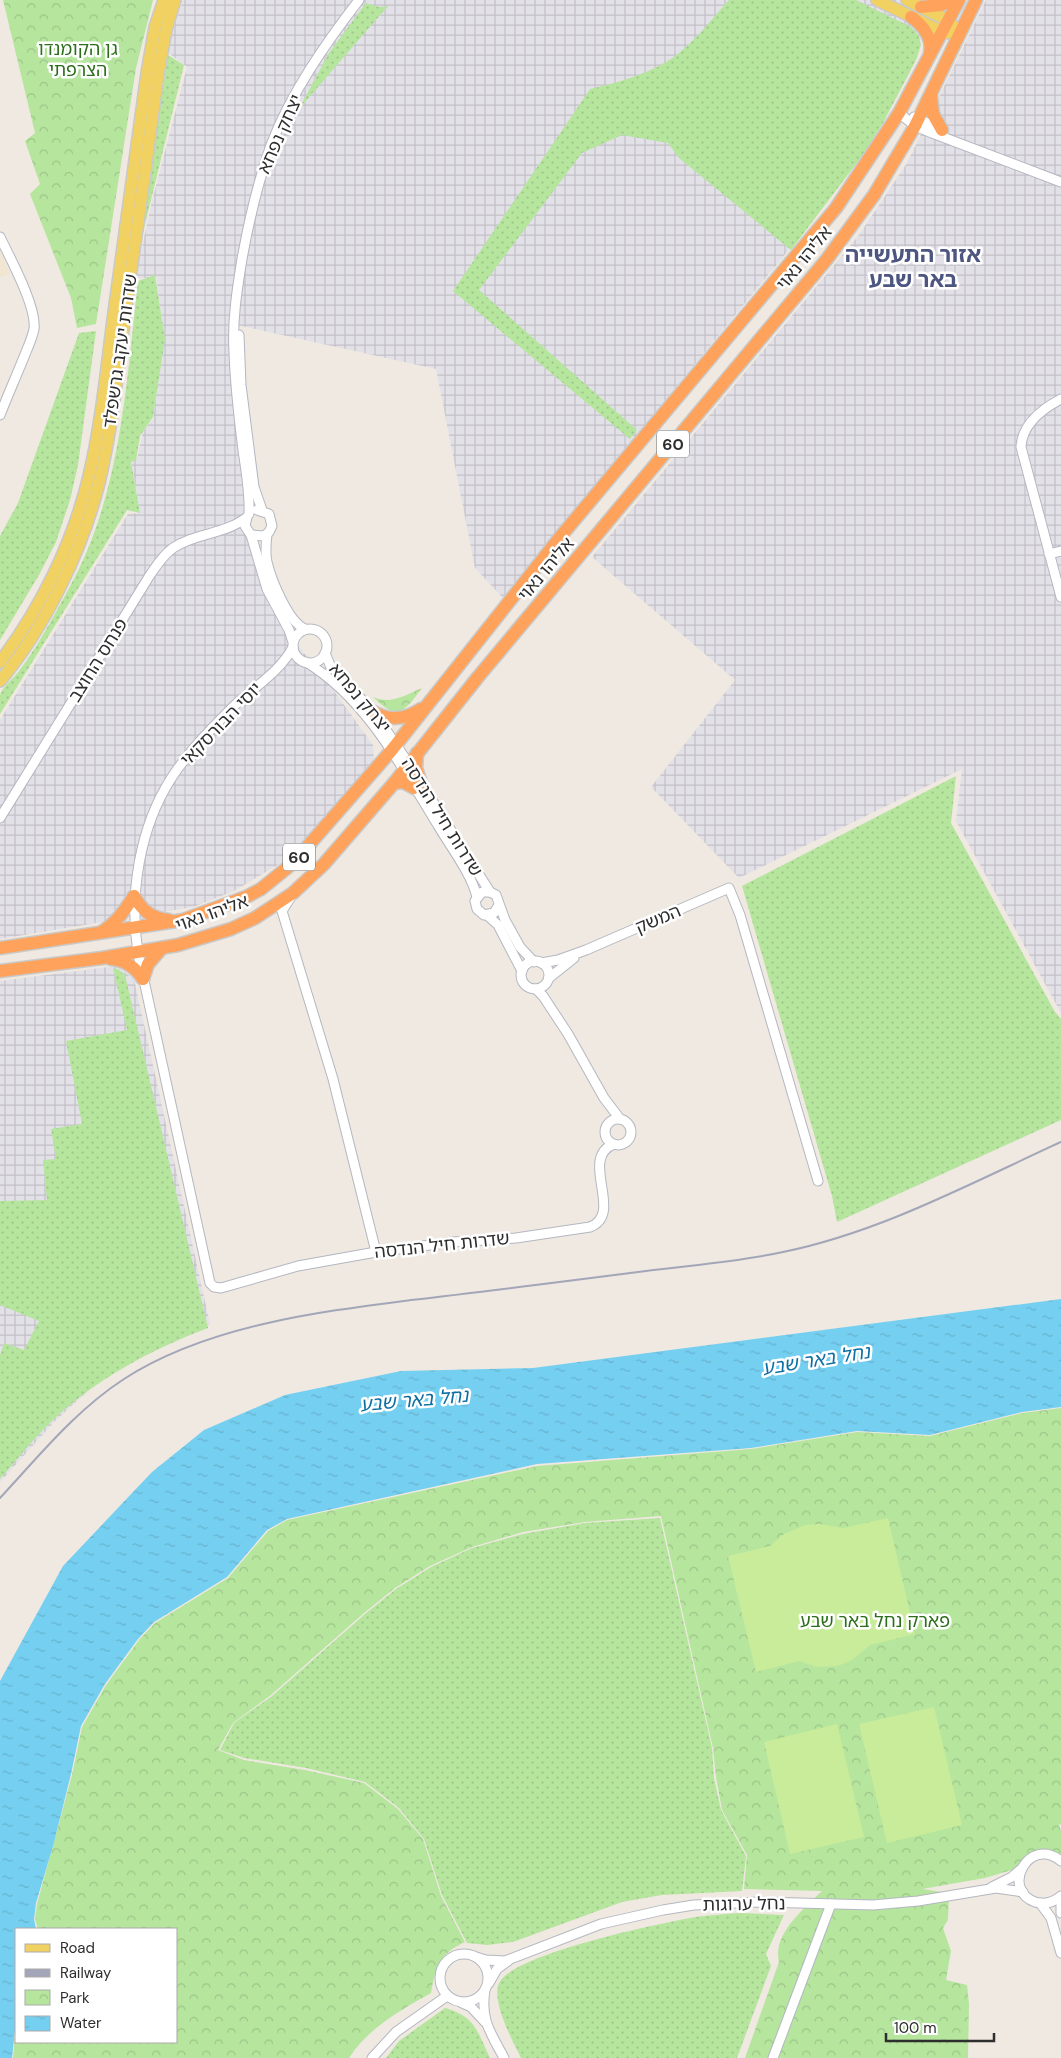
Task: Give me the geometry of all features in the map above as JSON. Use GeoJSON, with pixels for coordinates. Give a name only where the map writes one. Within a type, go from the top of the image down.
{"type":"FeatureCollection","features":[{"type":"Feature","properties":{"kind":"highway"},"geometry":{"type":"LineString","coordinates":[[921,7],[935,6],[952,0]]}},
{"type":"Feature","properties":{"kind":"highway","name":"אליהו נאוי"},"geometry":{"type":"LineString","coordinates":[[2,947],[177,921],[206,913],[246,897],[278,876],[293,863],[393,747],[561,536],[836,208],[900,113],[959,0]]}},
{"type":"Feature","properties":{"kind":"highway","name":"אליהו נאוי"},"geometry":{"type":"LineString","coordinates":[[0,971],[161,949],[231,929],[255,918],[293,893],[324,864],[394,783],[478,677],[827,259],[874,195],[917,122],[976,0]]}},
{"type":"Feature","properties":{"kind":"highway"},"geometry":{"type":"LineString","coordinates":[[911,16],[927,34],[931,45],[930,56]]}},
{"type":"Feature","properties":{"kind":"highway"},"geometry":{"type":"LineString","coordinates":[[932,91],[933,114],[942,130]]}},
{"type":"Feature","properties":{"kind":"highway"},"geometry":{"type":"LineString","coordinates":[[372,711],[379,715],[397,719],[414,713],[427,705]]}},
{"type":"Feature","properties":{"kind":"highway"},"geometry":{"type":"LineString","coordinates":[[394,783],[403,782],[418,785],[416,768],[409,762]]}},
{"type":"Feature","properties":{"kind":"highway"},"geometry":{"type":"LineString","coordinates":[[98,933],[112,925],[125,911],[134,896],[144,911],[152,916],[177,921]]}},
{"type":"Feature","properties":{"kind":"highway"},"geometry":{"type":"LineString","coordinates":[[143,979],[148,964],[161,949]]}},
{"type":"Feature","properties":{"kind":"highway"},"geometry":{"type":"LineString","coordinates":[[102,958],[122,960],[137,970],[143,979]]}},
{"type":"Feature","properties":{"kind":"main road","name":"שדרות יעקב גרשפלד"},"geometry":{"type":"LineString","coordinates":[[0,662],[29,618],[49,582],[69,539],[88,479],[106,371],[147,73],[155,27],[164,0]]}},
{"type":"Feature","properties":{"kind":"main road","name":"שדרות יעקב גרשפלד"},"geometry":{"type":"LineString","coordinates":[[0,681],[22,652],[55,596],[80,544],[99,482],[113,401],[160,66],[166,30],[175,0]]}},
{"type":"Feature","properties":{"kind":"main road"},"geometry":{"type":"LineString","coordinates":[[877,0],[911,16],[946,27],[960,34]]}},
{"type":"Feature","properties":{"kind":"main road"},"geometry":{"type":"LineString","coordinates":[[907,0],[921,7],[946,27]]}},
{"type":"Feature","properties":{"kind":"street","name":"יצחק נפחא"},"geometry":{"type":"LineString","coordinates":[[247,516],[248,488],[235,385],[234,349],[238,284],[254,201],[272,144],[282,121],[328,42],[358,0]]}},
{"type":"Feature","properties":{"kind":"street"},"geometry":{"type":"LineString","coordinates":[[900,113],[965,145],[1061,182]]}},
{"type":"Feature","properties":{"kind":"street"},"geometry":{"type":"LineString","coordinates":[[917,122],[942,130],[965,145]]}},
{"type":"Feature","properties":{"kind":"street"},"geometry":{"type":"LineString","coordinates":[[0,237],[32,311],[34,330],[0,415]]}},
{"type":"Feature","properties":{"kind":"street","name":"יצחק נפחא"},"geometry":{"type":"LineString","coordinates":[[238,284],[241,385],[254,487],[262,510]]}},
{"type":"Feature","properties":{"kind":"street"},"geometry":{"type":"LineString","coordinates":[[1061,399],[1026,427],[1021,442],[1023,456],[1061,596]]}},
{"type":"Feature","properties":{"kind":"street"},"geometry":{"type":"LineString","coordinates":[[249,533],[259,537],[267,534],[271,530],[272,522],[269,514],[262,510],[257,510],[247,516],[245,526],[268,589],[289,630],[294,652],[304,661],[318,661],[325,653],[327,644],[323,635],[315,629],[304,629],[297,634],[293,645]]}},
{"type":"Feature","properties":{"kind":"street","name":"פנחס החוצב"},"geometry":{"type":"LineString","coordinates":[[0,818],[159,562],[181,543],[220,532],[238,524],[247,516]]}},
{"type":"Feature","properties":{"kind":"street","name":"פנחס החוצב"},"geometry":{"type":"LineString","coordinates":[[220,532],[249,533]]}},
{"type":"Feature","properties":{"kind":"street"},"geometry":{"type":"LineString","coordinates":[[267,534],[267,562],[275,586],[293,619],[304,629]]}},
{"type":"Feature","properties":{"kind":"street"},"geometry":{"type":"LineString","coordinates":[[1050,554],[1061,551]]}},
{"type":"Feature","properties":{"kind":"street","name":"יוסי הבורסקאי"},"geometry":{"type":"LineString","coordinates":[[208,1277],[138,953],[134,928],[135,878],[156,809],[171,778],[197,744],[232,707],[278,667],[293,645]]}},
{"type":"Feature","properties":{"kind":"street","name":"יצחק נפחא"},"geometry":{"type":"LineString","coordinates":[[325,653],[334,670],[372,711],[393,747]]}},
{"type":"Feature","properties":{"kind":"street","name":"יצחק נפחא"},"geometry":{"type":"LineString","coordinates":[[304,661],[322,672],[348,696],[393,747]]}},
{"type":"Feature","properties":{"kind":"street","name":"יוסי הבורסקאי"},"geometry":{"type":"LineString","coordinates":[[278,667],[304,661]]}},
{"type":"Feature","properties":{"kind":"street","name":"שדרות חיל הנדסה"},"geometry":{"type":"LineString","coordinates":[[393,747],[409,762],[418,785],[470,880],[477,897]]}},
{"type":"Feature","properties":{"kind":"street","name":"שדרות חיל הנדסה"},"geometry":{"type":"LineString","coordinates":[[418,785],[490,892]]}},
{"type":"Feature","properties":{"kind":"street","name":"המשק"},"geometry":{"type":"LineString","coordinates":[[537,962],[558,960],[586,950],[729,888],[740,915],[818,1181]]}},
{"type":"Feature","properties":{"kind":"street"},"geometry":{"type":"LineString","coordinates":[[499,905],[494,913],[481,914],[477,909],[477,897],[482,892],[490,892],[498,898],[499,905],[520,947],[547,969],[547,981],[555,1015]]}},
{"type":"Feature","properties":{"kind":"street"},"geometry":{"type":"LineString","coordinates":[[293,893],[282,911],[333,1079],[376,1252]]}},
{"type":"Feature","properties":{"kind":"street"},"geometry":{"type":"LineString","coordinates":[[487,915],[498,925],[515,955],[522,971],[525,985],[536,989],[543,996],[585,1063],[608,1105],[620,1119],[629,1124],[631,1136],[622,1144],[614,1144],[610,1142],[605,1134],[608,1124],[613,1119],[620,1119]]}},
{"type":"Feature","properties":{"kind":"street","name":"המשק"},"geometry":{"type":"LineString","coordinates":[[547,981],[558,969],[586,950]]}},
{"type":"Feature","properties":{"kind":"street"},"geometry":{"type":"LineString","coordinates":[[522,971],[527,964],[537,962]]}},
{"type":"Feature","properties":{"kind":"street"},"geometry":{"type":"LineString","coordinates":[[536,989],[547,981]]}},
{"type":"Feature","properties":{"kind":"street"},"geometry":{"type":"LineString","coordinates":[[597,1086],[608,1124]]}},
{"type":"Feature","properties":{"kind":"street","name":"שדרות חיל הנדסה"},"geometry":{"type":"LineString","coordinates":[[208,1277],[211,1285],[221,1288],[298,1266],[376,1252],[453,1242],[516,1238],[594,1226],[600,1220],[603,1212],[600,1157],[606,1148],[614,1144]]}},
{"type":"Feature","properties":{"kind":"street","name":"נחל ערוגות"},"geometry":{"type":"LineString","coordinates":[[983,1890],[1005,1881],[1020,1870],[1026,1861],[1035,1856],[1046,1854],[1060,1859]]}},
{"type":"Feature","properties":{"kind":"street"},"geometry":{"type":"LineString","coordinates":[[1020,1870],[1019,1882],[1023,1892],[1030,1900],[1040,1903],[1050,1902],[1061,1896]]}},
{"type":"Feature","properties":{"kind":"street","name":"נחל ערוגות"},"geometry":{"type":"LineString","coordinates":[[476,1957],[495,1961],[512,1958],[586,1929],[663,1910],[724,1903],[895,1904],[996,1888],[1023,1892]]}},
{"type":"Feature","properties":{"kind":"street"},"geometry":{"type":"LineString","coordinates":[[1040,1903],[1051,1918],[1061,1953]]}},
{"type":"Feature","properties":{"kind":"street"},"geometry":{"type":"LineString","coordinates":[[1061,1903],[1061,1913]]}},
{"type":"Feature","properties":{"kind":"street"},"geometry":{"type":"LineString","coordinates":[[773,2058],[831,1904]]}},
{"type":"Feature","properties":{"kind":"street"},"geometry":{"type":"LineString","coordinates":[[487,2024],[471,2007],[447,1996],[440,1982],[440,1974],[447,1961],[461,1954],[476,1957],[487,1969],[484,2014],[504,2058]]}},
{"type":"Feature","properties":{"kind":"street","name":"נחל ערוגות"},"geometry":{"type":"LineString","coordinates":[[486,1988],[497,1970],[512,1958]]}},
{"type":"Feature","properties":{"kind":"street"},"geometry":{"type":"LineString","coordinates":[[462,2003],[475,2000],[486,1988]]}},
{"type":"Feature","properties":{"kind":"street"},"geometry":{"type":"LineString","coordinates":[[372,2058],[396,2032],[447,1996]]}},
{"type":"Feature","properties":{"kind":"shaded area"},"geometry":{"type":"Polygon","coordinates":[[[183,0],[943,0],[862,147],[815,218],[503,598],[475,568],[436,369],[232,324],[230,369],[251,546],[286,631],[326,680],[373,745],[374,761],[286,860],[234,891],[193,907],[0,939],[0,720],[128,514],[140,513],[131,461],[137,459],[143,431],[153,419],[164,337],[156,277],[135,279],[152,201],[187,67],[166,51],[183,0]]]}},
{"type":"Feature","properties":{"kind":"shaded area"},"geometry":{"type":"Polygon","coordinates":[[[986,0],[1061,0],[1061,1013],[956,821],[962,769],[739,878],[651,787],[735,680],[592,557],[859,235],[907,163],[986,0]]]}},
{"type":"Feature","properties":{"kind":"shaded area"},"geometry":{"type":"Polygon","coordinates":[[[0,251],[10,274],[0,277],[0,251]]]}},
{"type":"Feature","properties":{"kind":"shaded area"},"geometry":{"type":"Polygon","coordinates":[[[116,966],[134,979],[210,1324],[141,1353],[100,1380],[54,1422],[0,1482],[0,981],[116,966]]]}},
{"type":"Feature","properties":{"kind":"green space","name":"גן הקומנדו הצרפתי"},"geometry":{"type":"Polygon","coordinates":[[[3,0],[153,0],[136,68],[96,324],[77,328],[71,298],[30,194],[40,184],[25,141],[35,133],[3,0]]]}},
{"type":"Feature","properties":{"kind":"green space"},"geometry":{"type":"Polygon","coordinates":[[[729,0],[856,0],[911,27],[919,36],[921,45],[916,60],[883,123],[862,156],[791,250],[679,158],[668,143],[622,135],[582,153],[479,290],[637,430],[630,439],[453,291],[590,89],[629,78],[666,62],[691,42],[729,0]]]}},
{"type":"Feature","properties":{"kind":"green space"},"geometry":{"type":"Polygon","coordinates":[[[366,3],[379,7],[388,6],[299,109],[329,53],[366,3]]]}},
{"type":"Feature","properties":{"kind":"green space"},"geometry":{"type":"Polygon","coordinates":[[[168,55],[184,65],[138,253],[168,55]]]}},
{"type":"Feature","properties":{"kind":"green space"},"geometry":{"type":"Polygon","coordinates":[[[155,275],[165,339],[153,417],[140,436],[136,460],[131,462],[140,513],[127,510],[0,714],[1,692],[17,674],[51,621],[86,554],[100,517],[110,479],[125,400],[138,281],[155,275]]]}},
{"type":"Feature","properties":{"kind":"green space"},"geometry":{"type":"Polygon","coordinates":[[[96,331],[78,465],[70,500],[56,542],[39,575],[0,640],[0,536],[18,503],[79,333],[96,331]]]}},
{"type":"Feature","properties":{"kind":"green space"},"geometry":{"type":"Polygon","coordinates":[[[422,688],[410,703],[400,711],[389,710],[373,697],[392,700],[422,688]]]}},
{"type":"Feature","properties":{"kind":"green space"},"geometry":{"type":"Polygon","coordinates":[[[956,776],[951,823],[1055,1012],[1061,1019],[1061,1120],[837,1222],[832,1196],[742,886],[956,776]]]}},
{"type":"Feature","properties":{"kind":"green space"},"geometry":{"type":"Polygon","coordinates":[[[113,968],[125,975],[208,1328],[145,1356],[86,1392],[31,1442],[0,1479],[0,1355],[4,1343],[24,1350],[39,1321],[0,1305],[0,1201],[47,1200],[43,1160],[56,1159],[51,1129],[82,1124],[66,1041],[127,1030],[113,968]]]}},
{"type":"Feature","properties":{"kind":"green space","name":"פארק נחל באר שבע"},"geometry":{"type":"Polygon","coordinates":[[[1061,1408],[1061,1824],[1059,1825],[1061,1831],[1061,1854],[1043,1850],[1035,1851],[1025,1856],[1015,1869],[985,1878],[922,1889],[949,1893],[948,1920],[943,1928],[951,1951],[946,1980],[967,1985],[969,2004],[968,2058],[745,2058],[779,1962],[780,1942],[791,1923],[822,1891],[744,1889],[747,1855],[722,1810],[713,1748],[661,1516],[585,1522],[523,1532],[472,1547],[430,1566],[395,1588],[271,1695],[233,1723],[218,1750],[244,1760],[305,1770],[364,1783],[398,1809],[423,1839],[441,1896],[465,1942],[449,1951],[440,1962],[431,1993],[397,2013],[375,2029],[349,2058],[13,2058],[15,2037],[15,2043],[178,2043],[178,1928],[38,1928],[35,1919],[37,1904],[72,1775],[82,1727],[106,1685],[139,1640],[155,1623],[228,1578],[268,1531],[287,1520],[537,1466],[751,1449],[857,1432],[930,1436],[1022,1413],[1061,1408]]]}},
{"type":"Feature","properties":{"kind":"green space"},"geometry":{"type":"Polygon","coordinates":[[[660,1518],[712,1748],[714,1778],[721,1810],[746,1856],[742,1891],[662,1895],[622,1902],[513,1942],[487,1945],[467,1943],[442,1895],[424,1839],[399,1808],[365,1782],[306,1768],[244,1758],[220,1750],[234,1723],[272,1696],[396,1589],[431,1567],[472,1548],[523,1534],[585,1523],[660,1518]]]}},
{"type":"Feature","properties":{"kind":"green space"},"geometry":{"type":"Polygon","coordinates":[[[888,1518],[915,1634],[870,1645],[852,1660],[838,1666],[816,1667],[800,1661],[756,1672],[728,1556],[770,1546],[784,1534],[805,1525],[820,1524],[843,1528],[888,1518]]]}},
{"type":"Feature","properties":{"kind":"green space"},"geometry":{"type":"Polygon","coordinates":[[[934,1707],[962,1825],[887,1843],[859,1724],[934,1707]]]}},
{"type":"Feature","properties":{"kind":"green space"},"geometry":{"type":"Polygon","coordinates":[[[837,1724],[864,1837],[790,1854],[764,1742],[837,1724]]]}},
{"type":"Feature","properties":{"kind":"green space"},"geometry":{"type":"Polygon","coordinates":[[[740,1913],[784,1915],[766,1954],[771,1966],[737,2058],[521,2058],[503,2019],[498,1997],[498,1988],[501,1980],[514,1970],[535,1959],[623,1933],[695,1917],[740,1913]]]}},
{"type":"Feature","properties":{"kind":"green space"},"geometry":{"type":"Polygon","coordinates":[[[445,2008],[463,2016],[474,2026],[490,2058],[386,2058],[399,2041],[445,2008]]]}},
{"type":"Feature","properties":{"kind":"water","name":"נחל באר שבע"},"geometry":{"type":"Polygon","coordinates":[[[1061,1299],[1061,1407],[1022,1412],[930,1435],[857,1431],[751,1448],[537,1464],[287,1519],[267,1530],[227,1577],[154,1622],[138,1639],[105,1684],[81,1726],[53,1846],[36,1903],[34,1919],[36,1928],[15,1928],[15,2030],[12,2058],[0,2058],[0,1681],[63,1566],[152,1472],[204,1430],[285,1395],[401,1371],[533,1368],[1061,1299]]]}},
{"type":"Feature","properties":{"kind":"railway"},"geometry":{"type":"LineString","coordinates":[[0,1498],[59,1434],[106,1391],[156,1361],[190,1346],[263,1324],[338,1310],[732,1261],[783,1252],[855,1232],[890,1219],[959,1190],[1061,1142]]}},
{"type":"Feature","properties":{"kind":"district","name":"אזור התעשייה באר שבע"},"geometry":{"type":"Point","coordinates":[913,266]}}]}
